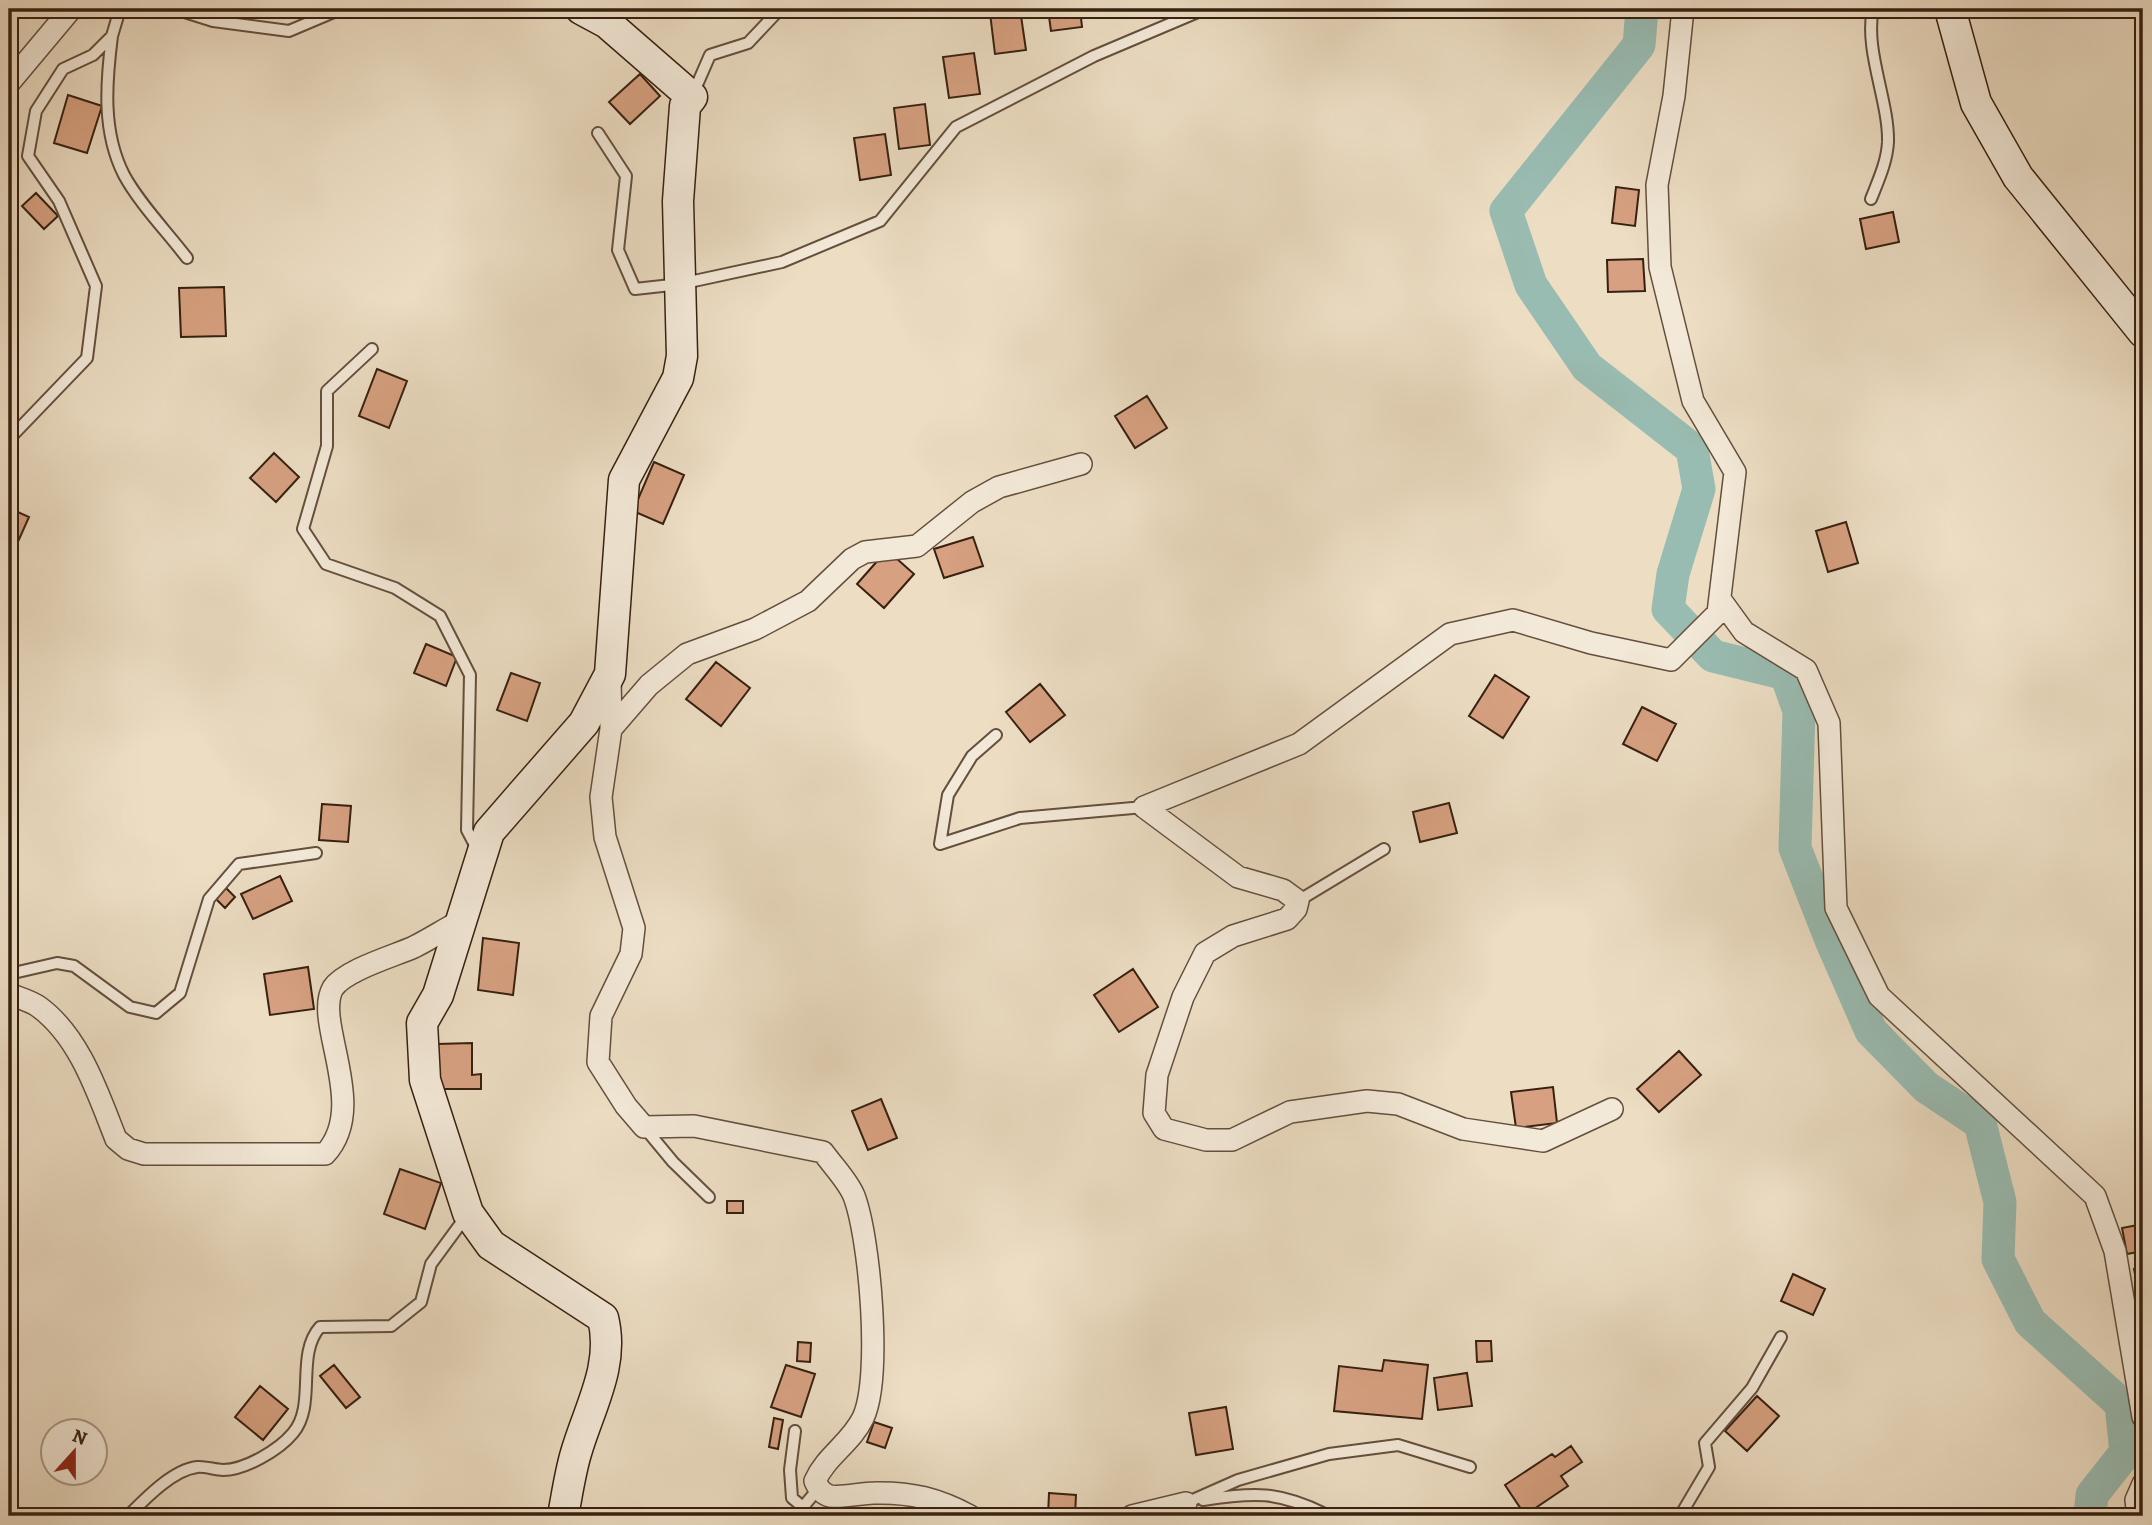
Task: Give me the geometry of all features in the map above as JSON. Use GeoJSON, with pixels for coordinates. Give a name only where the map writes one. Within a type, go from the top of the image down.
{"type":"FeatureCollection","features":[{"type":"Feature","properties":{"kind":"street"},"geometry":{"type":"LineString","coordinates":[[9,83],[71,9]]}},
{"type":"Feature","properties":{"kind":"street"},"geometry":{"type":"LineString","coordinates":[[581,9],[607,23],[692,97],[685,106],[678,201],[682,356],[678,377],[624,481],[610,674],[611,729],[601,797],[605,837],[634,928],[631,954],[601,1016],[598,1062],[626,1106],[644,1127],[694,1125],[823,1152],[853,1194],[866,1237],[870,1281],[872,1386],[864,1416],[843,1448],[820,1470],[816,1481],[818,1489],[828,1496],[877,1493],[923,1496],[939,1499],[970,1516]]}},
{"type":"Feature","properties":{"kind":"street"},"geometry":{"type":"LineString","coordinates":[[1144,807],[1299,744],[1450,634],[1513,620],[1591,643],[1671,660],[1718,606],[1735,472],[1693,401],[1660,267],[1657,185],[1674,96],[1683,9]]}},
{"type":"Feature","properties":{"kind":"street"},"geometry":{"type":"LineString","coordinates":[[1950,9],[1976,103],[2018,177],[2143,332]]}},
{"type":"Feature","properties":{"kind":"street"},"geometry":{"type":"LineString","coordinates":[[611,729],[649,685],[687,654],[755,629],[808,601],[852,559],[865,552],[917,546],[972,502],[999,487],[1081,464]]}},
{"type":"Feature","properties":{"kind":"street"},"geometry":{"type":"LineString","coordinates":[[1718,606],[1744,632],[1806,670],[1829,723],[1836,908],[1879,996],[2095,1196],[2115,1251],[2143,1417]]}},
{"type":"Feature","properties":{"kind":"street"},"geometry":{"type":"LineString","coordinates":[[563,1516],[575,1453],[603,1379],[607,1335],[603,1318],[491,1245],[468,1213],[425,1080],[422,1023],[438,995],[489,832],[584,723],[610,674]]}},
{"type":"Feature","properties":{"kind":"street"},"geometry":{"type":"LineString","coordinates":[[1144,807],[1238,877],[1283,890],[1298,901],[1296,909],[1287,919],[1233,936],[1205,953],[1183,997],[1157,1075],[1154,1113],[1164,1129],[1206,1140],[1232,1140],[1290,1112],[1367,1101],[1398,1104],[1463,1129],[1543,1141],[1612,1109]]}},
{"type":"Feature","properties":{"kind":"street"},"geometry":{"type":"LineString","coordinates":[[9,994],[37,1005],[57,1022],[72,1043],[116,1139],[128,1149],[145,1154],[190,1156],[325,1154],[335,1143],[341,1115],[342,1078],[330,1015],[334,988],[346,977],[416,946],[461,921]]}},
{"type":"Feature","properties":{"kind":"street"},"geometry":{"type":"LineString","coordinates":[[1132,1516],[1186,1503]]}},
{"type":"Feature","properties":{"kind":"lane"},"geometry":{"type":"LineString","coordinates":[[120,9],[106,82],[109,130],[125,176],[187,258]]}},
{"type":"Feature","properties":{"kind":"lane"},"geometry":{"type":"LineString","coordinates":[[175,9],[213,21],[289,31],[341,9]]}},
{"type":"Feature","properties":{"kind":"lane"},"geometry":{"type":"LineString","coordinates":[[692,97],[710,55],[748,43],[780,9]]}},
{"type":"Feature","properties":{"kind":"lane"},"geometry":{"type":"LineString","coordinates":[[598,133],[626,176],[618,250],[635,289],[680,284],[782,262],[880,220],[956,127],[1094,56],[1205,9]]}},
{"type":"Feature","properties":{"kind":"lane"},"geometry":{"type":"LineString","coordinates":[[1871,199],[1884,164],[1888,142],[1878,83],[1873,9]]}},
{"type":"Feature","properties":{"kind":"lane"},"geometry":{"type":"LineString","coordinates":[[9,445],[13,435],[87,358],[96,286],[59,201],[28,156],[36,111],[63,69],[93,55],[113,36]]}},
{"type":"Feature","properties":{"kind":"lane"},"geometry":{"type":"LineString","coordinates":[[372,349],[327,391],[327,446],[303,529],[326,564],[395,588],[440,616],[470,675],[467,830],[481,858]]}},
{"type":"Feature","properties":{"kind":"lane"},"geometry":{"type":"LineString","coordinates":[[996,735],[972,756],[948,794],[940,844],[1020,818],[1144,807]]}},
{"type":"Feature","properties":{"kind":"lane"},"geometry":{"type":"LineString","coordinates":[[1298,901],[1384,849]]}},
{"type":"Feature","properties":{"kind":"lane"},"geometry":{"type":"LineString","coordinates":[[9,974],[57,963],[74,966],[130,1007],[156,1013],[180,993],[209,899],[239,864],[316,853]]}},
{"type":"Feature","properties":{"kind":"lane"},"geometry":{"type":"LineString","coordinates":[[644,1127],[673,1162],[709,1197]]}},
{"type":"Feature","properties":{"kind":"lane"},"geometry":{"type":"LineString","coordinates":[[128,1516],[160,1485],[195,1467],[226,1471],[273,1453],[295,1431],[302,1413],[310,1338],[320,1326],[391,1326],[421,1302],[431,1264],[468,1213]]}},
{"type":"Feature","properties":{"kind":"lane"},"geometry":{"type":"LineString","coordinates":[[1680,1516],[1709,1467],[1704,1443],[1752,1388],[1781,1338]]}},
{"type":"Feature","properties":{"kind":"lane"},"geometry":{"type":"LineString","coordinates":[[794,1432],[789,1470],[792,1498],[803,1507],[818,1489]]}},
{"type":"Feature","properties":{"kind":"lane"},"geometry":{"type":"LineString","coordinates":[[1186,1503],[1238,1480],[1329,1454],[1398,1445],[1470,1467]]}},
{"type":"Feature","properties":{"kind":"lane"},"geometry":{"type":"LineString","coordinates":[[1186,1503],[1252,1493],[1300,1502],[1325,1514]]}},
{"type":"Feature","properties":{"kind":"building"},"geometry":{"type":"Polygon","coordinates":[[[1020,9],[1026,50],[995,54],[990,13],[1020,9]]]}},
{"type":"Feature","properties":{"kind":"building"},"geometry":{"type":"Polygon","coordinates":[[[1048,9],[1080,9],[1082,27],[1051,31],[1048,9]]]}},
{"type":"Feature","properties":{"kind":"building"},"geometry":{"type":"Polygon","coordinates":[[[974,53],[980,94],[949,98],[943,57],[974,53]]]}},
{"type":"Feature","properties":{"kind":"building"},"geometry":{"type":"Polygon","coordinates":[[[640,74],[660,96],[630,124],[609,102],[640,74]]]}},
{"type":"Feature","properties":{"kind":"building"},"geometry":{"type":"Polygon","coordinates":[[[68,95],[102,106],[87,153],[54,143],[68,95]]]}},
{"type":"Feature","properties":{"kind":"building"},"geometry":{"type":"Polygon","coordinates":[[[925,104],[930,145],[899,149],[894,108],[925,104]]]}},
{"type":"Feature","properties":{"kind":"building"},"geometry":{"type":"Polygon","coordinates":[[[885,134],[891,175],[860,180],[854,138],[885,134]]]}},
{"type":"Feature","properties":{"kind":"building"},"geometry":{"type":"Polygon","coordinates":[[[1616,187],[1639,190],[1635,226],[1612,223],[1616,187]]]}},
{"type":"Feature","properties":{"kind":"building"},"geometry":{"type":"Polygon","coordinates":[[[36,193],[58,216],[44,229],[22,206],[36,193]]]}},
{"type":"Feature","properties":{"kind":"building"},"geometry":{"type":"Polygon","coordinates":[[[1893,212],[1899,242],[1866,249],[1860,219],[1893,212]]]}},
{"type":"Feature","properties":{"kind":"building"},"geometry":{"type":"Polygon","coordinates":[[[1643,259],[1645,291],[1608,292],[1607,260],[1643,259]]]}},
{"type":"Feature","properties":{"kind":"building"},"geometry":{"type":"Polygon","coordinates":[[[224,287],[226,336],[181,337],[179,288],[224,287]]]}},
{"type":"Feature","properties":{"kind":"building"},"geometry":{"type":"Polygon","coordinates":[[[377,369],[407,381],[389,428],[359,416],[377,369]]]}},
{"type":"Feature","properties":{"kind":"building"},"geometry":{"type":"Polygon","coordinates":[[[1147,396],[1167,428],[1135,448],[1115,416],[1147,396]]]}},
{"type":"Feature","properties":{"kind":"building"},"geometry":{"type":"Polygon","coordinates":[[[274,453],[299,477],[276,502],[250,478],[274,453]]]}},
{"type":"Feature","properties":{"kind":"building"},"geometry":{"type":"Polygon","coordinates":[[[654,462],[684,475],[663,524],[633,511],[654,462]]]}},
{"type":"Feature","properties":{"kind":"building"},"geometry":{"type":"Polygon","coordinates":[[[9,508],[29,517],[13,553],[9,551],[9,508]]]}},
{"type":"Feature","properties":{"kind":"building"},"geometry":{"type":"Polygon","coordinates":[[[1846,522],[1858,563],[1828,572],[1816,531],[1846,522]]]}},
{"type":"Feature","properties":{"kind":"building"},"geometry":{"type":"Polygon","coordinates":[[[973,537],[983,566],[944,578],[934,549],[973,537]]]}},
{"type":"Feature","properties":{"kind":"building"},"geometry":{"type":"Polygon","coordinates":[[[887,550],[914,574],[884,608],[857,584],[887,550]]]}},
{"type":"Feature","properties":{"kind":"building"},"geometry":{"type":"Polygon","coordinates":[[[426,644],[457,657],[446,686],[414,673],[426,644]]]}},
{"type":"Feature","properties":{"kind":"building"},"geometry":{"type":"Polygon","coordinates":[[[716,662],[750,688],[721,726],[686,699],[716,662]]]}},
{"type":"Feature","properties":{"kind":"building"},"geometry":{"type":"Polygon","coordinates":[[[511,673],[540,683],[527,721],[497,710],[511,673]]]}},
{"type":"Feature","properties":{"kind":"building"},"geometry":{"type":"Polygon","coordinates":[[[1495,675],[1529,697],[1503,738],[1469,716],[1495,675]]]}},
{"type":"Feature","properties":{"kind":"building"},"geometry":{"type":"Polygon","coordinates":[[[1040,684],[1065,715],[1030,742],[1006,712],[1040,684]]]}},
{"type":"Feature","properties":{"kind":"building"},"geometry":{"type":"Polygon","coordinates":[[[1642,707],[1676,724],[1657,761],[1623,744],[1642,707]]]}},
{"type":"Feature","properties":{"kind":"building"},"geometry":{"type":"Polygon","coordinates":[[[1449,803],[1457,833],[1420,842],[1413,812],[1449,803]]]}},
{"type":"Feature","properties":{"kind":"building"},"geometry":{"type":"Polygon","coordinates":[[[322,804],[351,806],[348,842],[319,840],[322,804]]]}},
{"type":"Feature","properties":{"kind":"building"},"geometry":{"type":"Polygon","coordinates":[[[280,876],[292,901],[253,919],[241,894],[280,876]]]}},
{"type":"Feature","properties":{"kind":"building"},"geometry":{"type":"Polygon","coordinates":[[[226,888],[235,897],[225,908],[216,899],[226,888]]]}},
{"type":"Feature","properties":{"kind":"building"},"geometry":{"type":"Polygon","coordinates":[[[483,938],[519,943],[513,995],[478,990],[483,938]]]}},
{"type":"Feature","properties":{"kind":"building"},"geometry":{"type":"Polygon","coordinates":[[[308,967],[314,1009],[270,1015],[264,974],[308,967]]]}},
{"type":"Feature","properties":{"kind":"building"},"geometry":{"type":"Polygon","coordinates":[[[1133,969],[1158,1007],[1119,1032],[1094,995],[1133,969]]]}},
{"type":"Feature","properties":{"kind":"building"},"geometry":{"type":"Polygon","coordinates":[[[472,1043],[472,1075],[481,1074],[481,1089],[437,1089],[437,1044],[472,1043]]]}},
{"type":"Feature","properties":{"kind":"building"},"geometry":{"type":"Polygon","coordinates":[[[1679,1051],[1701,1075],[1659,1112],[1637,1089],[1679,1051]]]}},
{"type":"Feature","properties":{"kind":"building"},"geometry":{"type":"Polygon","coordinates":[[[1553,1087],[1557,1123],[1516,1128],[1511,1092],[1553,1087]]]}},
{"type":"Feature","properties":{"kind":"building"},"geometry":{"type":"Polygon","coordinates":[[[881,1099],[897,1138],[868,1150],[852,1111],[881,1099]]]}},
{"type":"Feature","properties":{"kind":"building"},"geometry":{"type":"Polygon","coordinates":[[[400,1169],[441,1183],[425,1229],[384,1214],[400,1169]]]}},
{"type":"Feature","properties":{"kind":"building"},"geometry":{"type":"Polygon","coordinates":[[[727,1201],[743,1201],[743,1213],[727,1213],[727,1201]]]}},
{"type":"Feature","properties":{"kind":"building"},"geometry":{"type":"Polygon","coordinates":[[[2143,1224],[2143,1251],[2127,1254],[2122,1228],[2143,1224]]]}},
{"type":"Feature","properties":{"kind":"building"},"geometry":{"type":"Polygon","coordinates":[[[2143,1267],[2143,1294],[2139,1295],[2134,1269],[2143,1267]]]}},
{"type":"Feature","properties":{"kind":"building"},"geometry":{"type":"Polygon","coordinates":[[[1793,1274],[1825,1289],[1813,1315],[1781,1301],[1793,1274]]]}},
{"type":"Feature","properties":{"kind":"building"},"geometry":{"type":"Polygon","coordinates":[[[1476,1341],[1491,1341],[1492,1361],[1477,1362],[1476,1341]]]}},
{"type":"Feature","properties":{"kind":"building"},"geometry":{"type":"Polygon","coordinates":[[[798,1342],[811,1343],[810,1362],[797,1361],[798,1342]]]}},
{"type":"Feature","properties":{"kind":"building"},"geometry":{"type":"Polygon","coordinates":[[[1384,1360],[1428,1365],[1422,1419],[1334,1411],[1339,1366],[1382,1371],[1384,1360]]]}},
{"type":"Feature","properties":{"kind":"building"},"geometry":{"type":"Polygon","coordinates":[[[334,1365],[360,1397],[346,1408],[320,1376],[334,1365]]]}},
{"type":"Feature","properties":{"kind":"building"},"geometry":{"type":"Polygon","coordinates":[[[786,1365],[815,1374],[801,1417],[771,1407],[786,1365]]]}},
{"type":"Feature","properties":{"kind":"building"},"geometry":{"type":"Polygon","coordinates":[[[1467,1373],[1472,1406],[1438,1410],[1434,1378],[1467,1373]]]}},
{"type":"Feature","properties":{"kind":"building"},"geometry":{"type":"Polygon","coordinates":[[[260,1386],[288,1409],[263,1440],[235,1417],[260,1386]]]}},
{"type":"Feature","properties":{"kind":"building"},"geometry":{"type":"Polygon","coordinates":[[[1757,1396],[1779,1416],[1747,1451],[1725,1431],[1757,1396]]]}},
{"type":"Feature","properties":{"kind":"building"},"geometry":{"type":"Polygon","coordinates":[[[1226,1407],[1233,1449],[1196,1455],[1189,1413],[1226,1407]]]}},
{"type":"Feature","properties":{"kind":"building"},"geometry":{"type":"Polygon","coordinates":[[[774,1418],[783,1420],[778,1449],[769,1447],[774,1418]]]}},
{"type":"Feature","properties":{"kind":"building"},"geometry":{"type":"Polygon","coordinates":[[[874,1422],[892,1428],[885,1448],[867,1442],[874,1422]]]}},
{"type":"Feature","properties":{"kind":"building"},"geometry":{"type":"Polygon","coordinates":[[[1571,1446],[1582,1462],[1561,1476],[1568,1486],[1525,1515],[1505,1485],[1552,1454],[1555,1457],[1571,1446]]]}},
{"type":"Feature","properties":{"kind":"building"},"geometry":{"type":"Polygon","coordinates":[[[1049,1493],[1076,1495],[1075,1516],[1048,1516],[1049,1493]]]}},
{"type":"Feature","properties":{"kind":"waterway"},"geometry":{"type":"LineString","coordinates":[[1642,9],[1639,45],[1506,211],[1531,285],[1587,367],[1692,449],[1699,489],[1673,574],[1668,609],[1713,656],[1786,674],[1799,711],[1795,848],[1871,1031],[1926,1087],[1980,1123],[2000,1202],[1998,1259],[2030,1322],[2121,1404],[2126,1452],[2092,1495],[2090,1516]]}}]}
